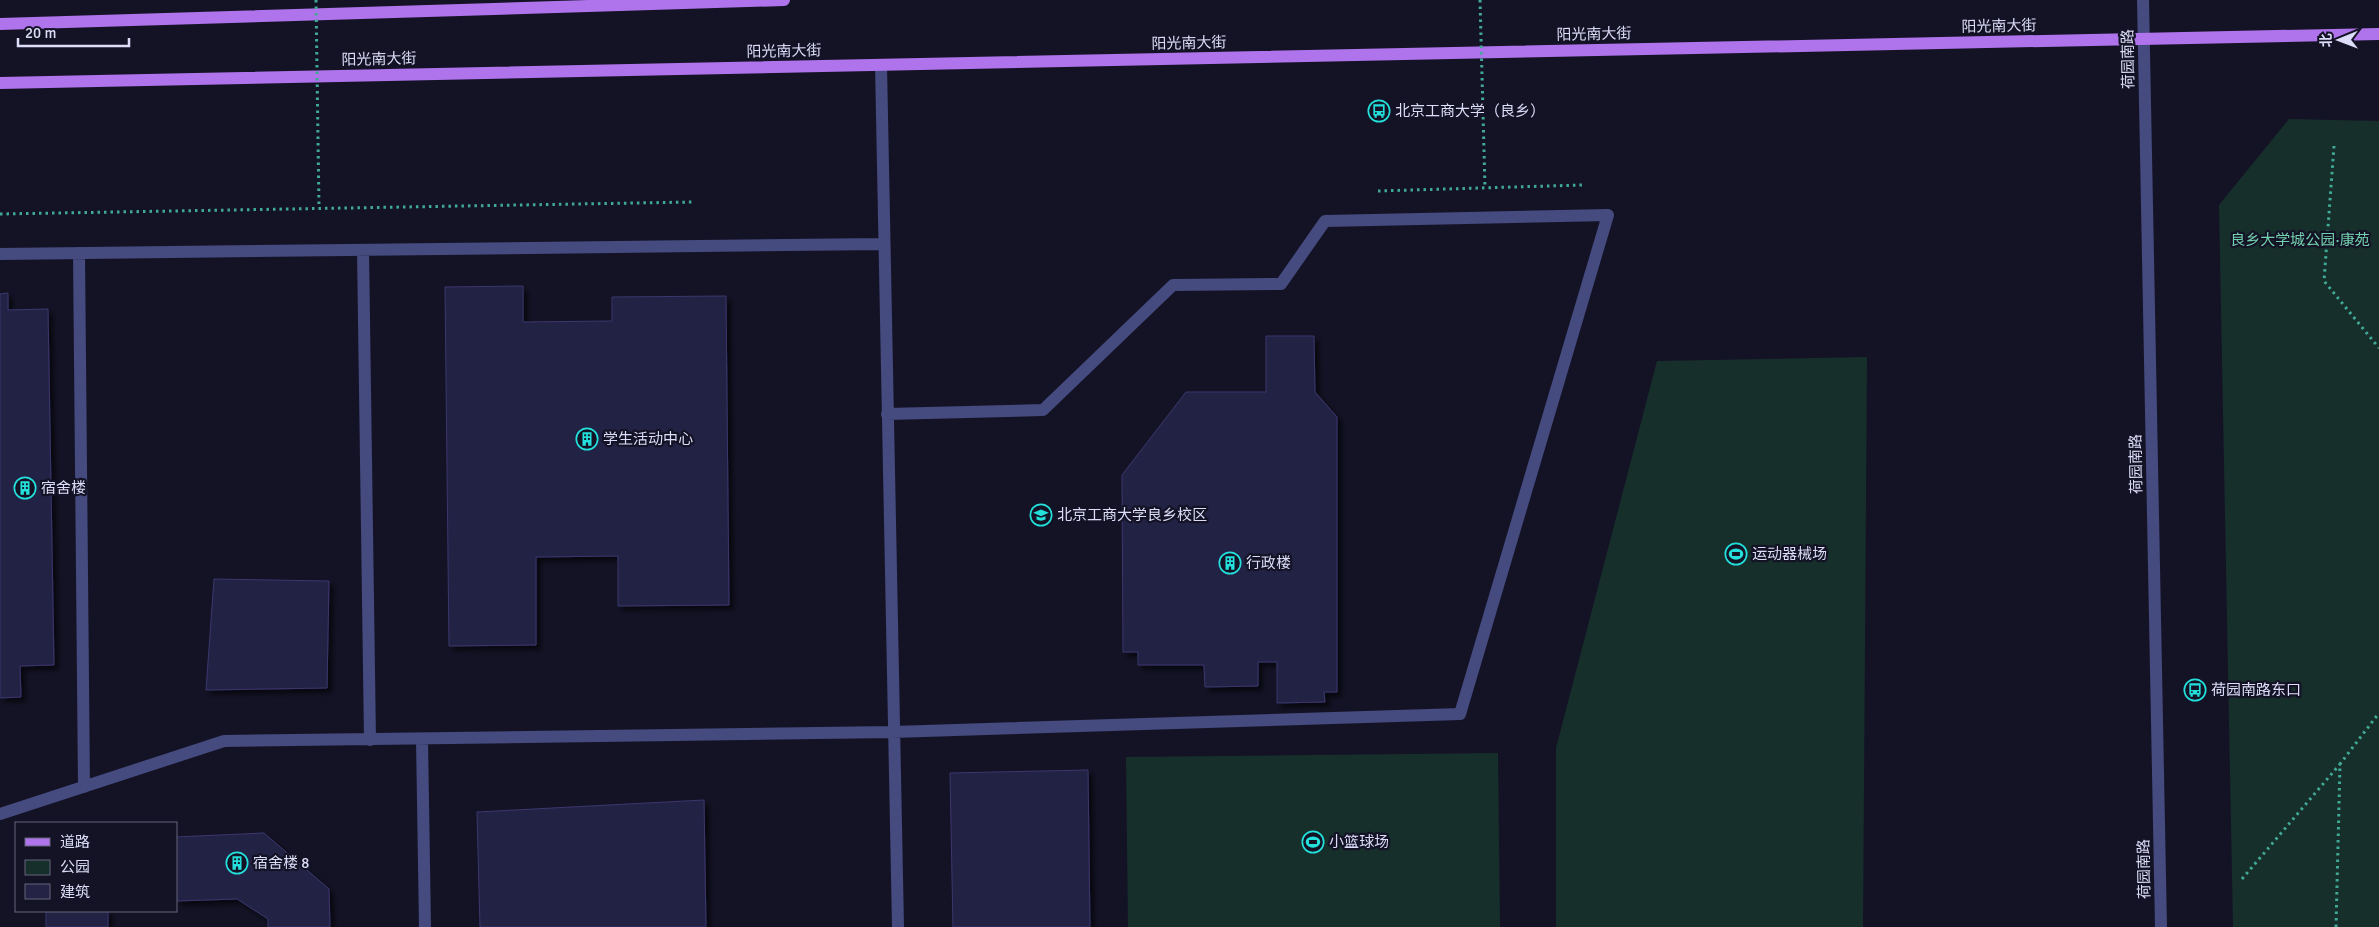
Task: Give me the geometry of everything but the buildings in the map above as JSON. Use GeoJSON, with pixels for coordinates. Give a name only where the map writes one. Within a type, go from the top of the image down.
{"type":"FeatureCollection","features":[{"type":"Feature","properties":{"kind":"main road"},"geometry":{"type":"LineString","coordinates":[[0,24],[784,0]]}},
{"type":"Feature","properties":{"kind":"main road","name":"阳光南大街"},"geometry":{"type":"LineString","coordinates":[[0,83],[2379,34]]}},
{"type":"Feature","properties":{"kind":"street","name":"荷园南路"},"geometry":{"type":"LineString","coordinates":[[2143,0],[2161,927]]}},
{"type":"Feature","properties":{"kind":"street"},"geometry":{"type":"LineString","coordinates":[[880,66],[898,927]]}},
{"type":"Feature","properties":{"kind":"street"},"geometry":{"type":"LineString","coordinates":[[0,814],[224,741],[893,732],[1460,714],[1608,215],[1325,221],[1281,284],[1173,286],[1043,410],[887,414]]}},
{"type":"Feature","properties":{"kind":"street"},"geometry":{"type":"LineString","coordinates":[[0,254],[883,244]]}},
{"type":"Feature","properties":{"kind":"street"},"geometry":{"type":"LineString","coordinates":[[363,250],[370,740]]}},
{"type":"Feature","properties":{"kind":"street"},"geometry":{"type":"LineString","coordinates":[[79,253],[84,787]]}},
{"type":"Feature","properties":{"kind":"street"},"geometry":{"type":"LineString","coordinates":[[422,739],[425,927]]}},
{"type":"Feature","properties":{"kind":"path"},"geometry":{"type":"LineString","coordinates":[[316,0],[319,208]]}},
{"type":"Feature","properties":{"kind":"path"},"geometry":{"type":"LineString","coordinates":[[1480,0],[1485,188]]}},
{"type":"Feature","properties":{"kind":"path"},"geometry":{"type":"LineString","coordinates":[[2334,146],[2324,281],[2379,348]]}},
{"type":"Feature","properties":{"kind":"path"},"geometry":{"type":"LineString","coordinates":[[1378,191],[1582,185]]}},
{"type":"Feature","properties":{"kind":"path"},"geometry":{"type":"LineString","coordinates":[[0,214],[693,202]]}},
{"type":"Feature","properties":{"kind":"path"},"geometry":{"type":"LineString","coordinates":[[2242,879],[2340,764],[2379,713]]}},
{"type":"Feature","properties":{"kind":"path"},"geometry":{"type":"LineString","coordinates":[[2336,927],[2340,764]]}},
{"type":"Feature","properties":{"kind":"green space","name":"良乡大学城公园·康苑"},"geometry":{"type":"Polygon","coordinates":[[[2289,119],[2379,121],[2379,927],[2233,927],[2219,205],[2289,119]]]}},
{"type":"Feature","properties":{"kind":"green space","name":"运动器械场"},"geometry":{"type":"Polygon","coordinates":[[[1867,357],[1863,927],[1556,927],[1556,748],[1657,361],[1867,357]]]}},
{"type":"Feature","properties":{"kind":"green space","name":"小篮球场"},"geometry":{"type":"Polygon","coordinates":[[[1498,753],[1500,927],[1128,927],[1126,757],[1498,753]]]}},
{"type":"Feature","properties":{"kind":"place","name":"北京工商大学（良乡）"},"geometry":{"type":"Point","coordinates":[1379,111]}},
{"type":"Feature","properties":{"kind":"place","name":"学生活动中心"},"geometry":{"type":"Point","coordinates":[587,439]}},
{"type":"Feature","properties":{"kind":"place","name":"宿舍楼"},"geometry":{"type":"Point","coordinates":[25,488]}},
{"type":"Feature","properties":{"kind":"place","name":"北京工商大学良乡校区"},"geometry":{"type":"Point","coordinates":[1041,515]}},
{"type":"Feature","properties":{"kind":"place","name":"运动器械场"},"geometry":{"type":"Point","coordinates":[1736,554]}},
{"type":"Feature","properties":{"kind":"place","name":"行政楼"},"geometry":{"type":"Point","coordinates":[1230,563]}},
{"type":"Feature","properties":{"kind":"place","name":"荷园南路东口"},"geometry":{"type":"Point","coordinates":[2195,690]}},
{"type":"Feature","properties":{"kind":"place","name":"小篮球场"},"geometry":{"type":"Point","coordinates":[1313,842]}},
{"type":"Feature","properties":{"kind":"place","name":"宿舍楼 8"},"geometry":{"type":"Point","coordinates":[237,863]}}]}
